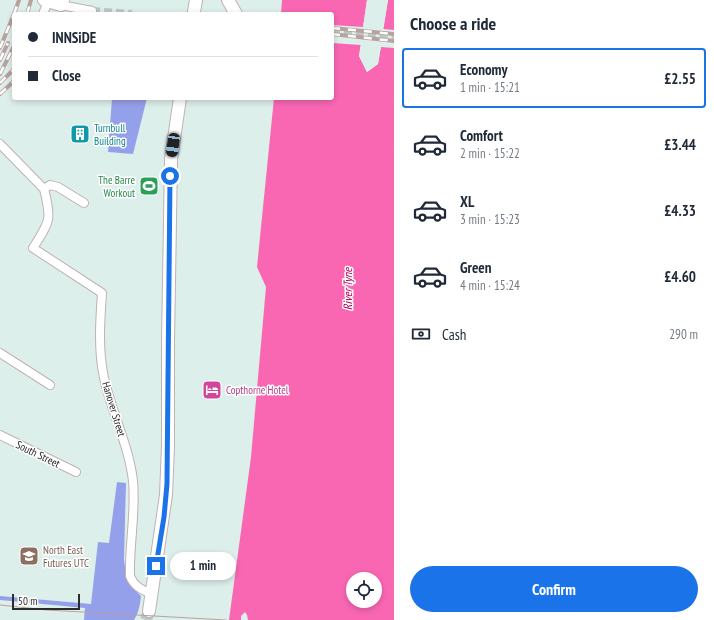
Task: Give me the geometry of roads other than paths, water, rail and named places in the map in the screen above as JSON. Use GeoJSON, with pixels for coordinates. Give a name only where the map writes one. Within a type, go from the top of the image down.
{"type":"FeatureCollection","features":[{"type":"Feature","properties":{"kind":"main road"},"geometry":{"type":"LineString","coordinates":[[228,0],[235,12]]}},
{"type":"Feature","properties":{"kind":"main road"},"geometry":{"type":"LineString","coordinates":[[46,1],[63,2]]}},
{"type":"Feature","properties":{"kind":"main road"},"geometry":{"type":"LineString","coordinates":[[149,611],[166,495],[168,446],[171,159],[180,100]]}},
{"type":"Feature","properties":{"kind":"street"},"geometry":{"type":"LineString","coordinates":[[43,12],[46,1]]}},
{"type":"Feature","properties":{"kind":"street"},"geometry":{"type":"LineString","coordinates":[[63,2],[92,10]]}},
{"type":"Feature","properties":{"kind":"street"},"geometry":{"type":"LineString","coordinates":[[0,144],[44,189],[50,185],[58,187],[84,203]]}},
{"type":"Feature","properties":{"kind":"street","name":"Hanover Street"},"geometry":{"type":"LineString","coordinates":[[44,189],[48,206],[48,225],[33,248],[102,293],[100,325],[101,357],[105,379],[128,456],[133,481],[134,508],[130,576],[132,582],[138,588],[152,595]]}},
{"type":"Feature","properties":{"kind":"street"},"geometry":{"type":"LineString","coordinates":[[0,353],[50,385]]}},
{"type":"Feature","properties":{"kind":"street","name":"South Street"},"geometry":{"type":"LineString","coordinates":[[0,435],[76,472]]}},
{"type":"Feature","properties":{"kind":"water","name":"River Tyne"},"geometry":{"type":"Polygon","coordinates":[[[282,0],[367,0],[359,56],[367,72],[378,64],[388,0],[394,0],[394,620],[248,620],[245,612],[241,616],[241,620],[229,620],[251,457],[266,287],[257,267],[274,100],[334,100],[334,12],[281,12],[282,0]]]}},
{"type":"Feature","properties":{"kind":"tunnel"},"geometry":{"type":"LineString","coordinates":[[92,11],[105,12]]}},
{"type":"Feature","properties":{"kind":"tunnel"},"geometry":{"type":"LineString","coordinates":[[334,31],[394,37]]}},
{"type":"Feature","properties":{"kind":"tunnel"},"geometry":{"type":"LineString","coordinates":[[146,620],[149,611]]}},
{"type":"Feature","properties":{"kind":"tram line"},"geometry":{"type":"LineString","coordinates":[[0,605],[47,610],[226,620]]}},
{"type":"Feature","properties":{"kind":"railway"},"geometry":{"type":"LineString","coordinates":[[15,12],[19,0]]}},
{"type":"Feature","properties":{"kind":"railway"},"geometry":{"type":"LineString","coordinates":[[28,12],[31,0]]}},
{"type":"Feature","properties":{"kind":"railway"},"geometry":{"type":"LineString","coordinates":[[0,48],[12,19]]}},
{"type":"Feature","properties":{"kind":"railway"},"geometry":{"type":"LineString","coordinates":[[334,28],[394,34]]}},
{"type":"Feature","properties":{"kind":"railway"},"geometry":{"type":"LineString","coordinates":[[334,34],[394,41]]}},
{"type":"Feature","properties":{"kind":"railway"},"geometry":{"type":"LineString","coordinates":[[0,60],[8,43]]}},
{"type":"Feature","properties":{"kind":"railway"},"geometry":{"type":"LineString","coordinates":[[0,74],[12,50]]}},
{"type":"Feature","properties":{"kind":"railway"},"geometry":{"type":"LineString","coordinates":[[0,83],[12,71]]}},
{"type":"Feature","properties":{"kind":"railway"},"geometry":{"type":"LineString","coordinates":[[0,94],[12,83]]}},
{"type":"Feature","properties":{"kind":"place","name":"Turnbull Building"},"geometry":{"type":"Point","coordinates":[80,134]}},
{"type":"Feature","properties":{"kind":"place","name":"The Barre Workout"},"geometry":{"type":"Point","coordinates":[149,186]}},
{"type":"Feature","properties":{"kind":"place","name":"Copthorne Hotel"},"geometry":{"type":"Point","coordinates":[212,390]}},
{"type":"Feature","properties":{"kind":"place","name":"North East Futures UTC"},"geometry":{"type":"Point","coordinates":[29,556]}}]}
